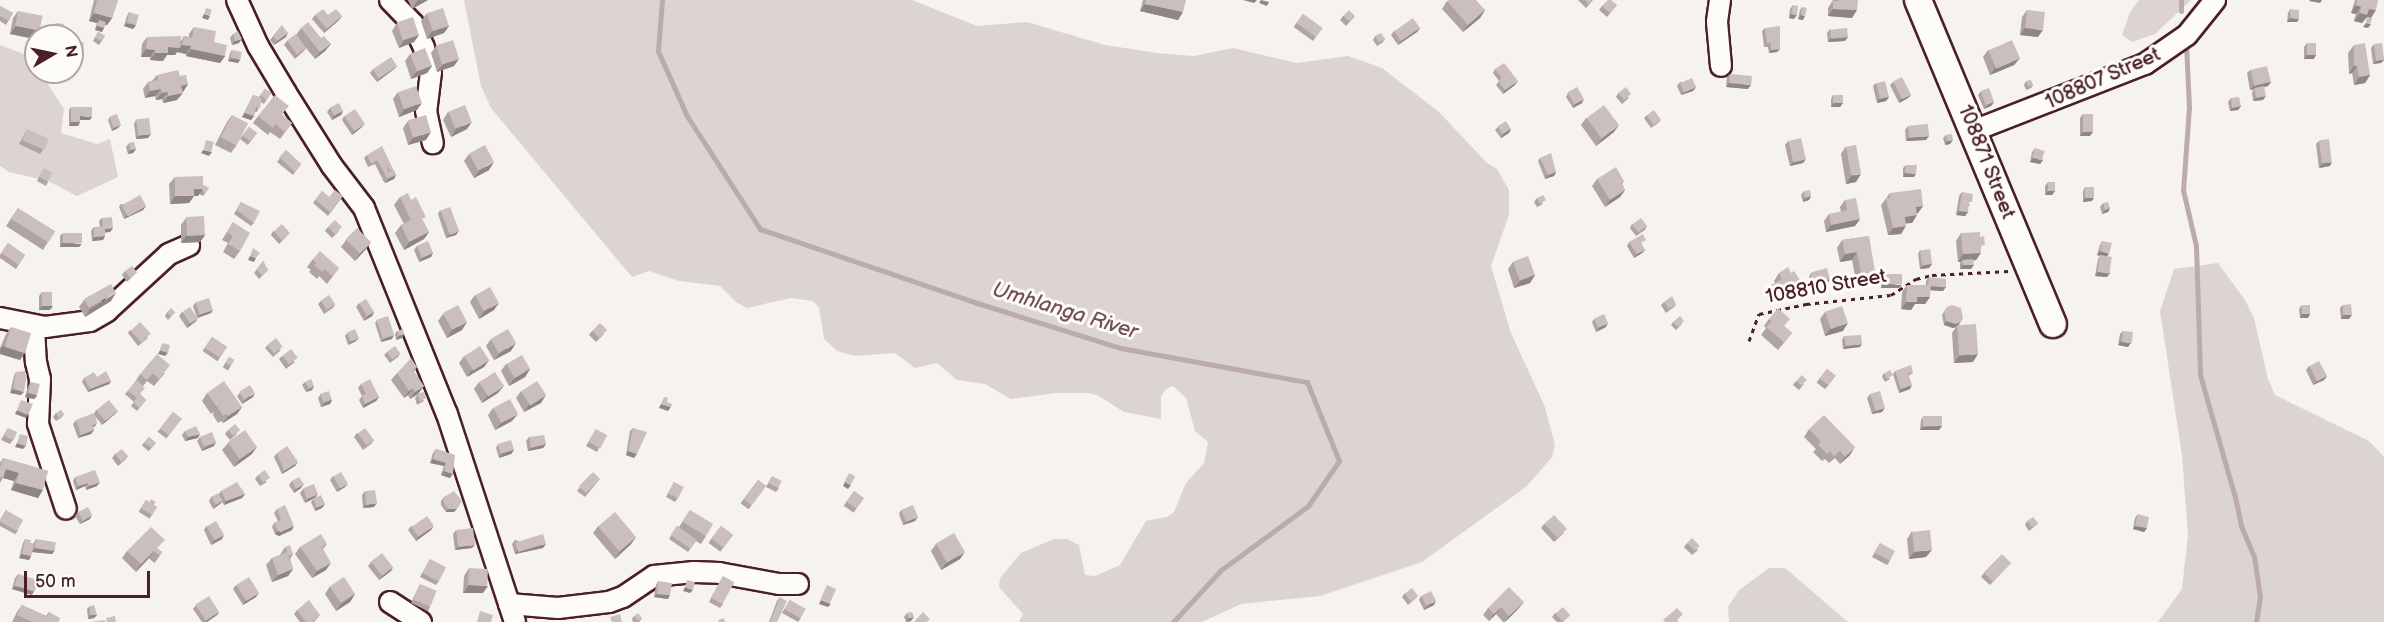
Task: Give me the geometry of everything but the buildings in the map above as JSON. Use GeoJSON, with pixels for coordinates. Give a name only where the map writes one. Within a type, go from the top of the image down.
{"type":"FeatureCollection","features":[{"type":"Feature","properties":{"kind":"street"},"geometry":{"type":"LineString","coordinates":[[237,0],[258,46],[286,93],[332,166],[364,208],[447,414],[512,613],[609,602],[624,597],[654,576],[694,572],[719,573],[780,584],[798,584]]}},
{"type":"Feature","properties":{"kind":"street"},"geometry":{"type":"LineString","coordinates":[[390,0],[413,24],[424,48],[431,72],[426,111],[434,143]]}},
{"type":"Feature","properties":{"kind":"street"},"geometry":{"type":"LineString","coordinates":[[1720,0],[1717,22],[1721,66]]}},
{"type":"Feature","properties":{"kind":"street","name":"108871 Street"},"geometry":{"type":"LineString","coordinates":[[1918,0],[2053,324]]}},
{"type":"Feature","properties":{"kind":"street","name":"108807 Street"},"geometry":{"type":"LineString","coordinates":[[1973,131],[2145,64],[2187,35],[2215,0]]}},
{"type":"Feature","properties":{"kind":"street"},"geometry":{"type":"LineString","coordinates":[[0,318],[34,327],[71,326],[99,317],[160,260],[189,245]]}},
{"type":"Feature","properties":{"kind":"street"},"geometry":{"type":"LineString","coordinates":[[34,327],[36,362],[40,379],[38,424],[66,510]]}},
{"type":"Feature","properties":{"kind":"street"},"geometry":{"type":"LineString","coordinates":[[390,602],[420,622]]}},
{"type":"Feature","properties":{"kind":"path","name":"108810 Street"},"geometry":{"type":"LineString","coordinates":[[1749,341],[1759,314],[1806,304],[1891,295],[1916,279],[1932,275],[2031,270]]}},
{"type":"Feature","properties":{"kind":"shaded area"},"geometry":{"type":"Polygon","coordinates":[[[464,0],[912,0],[977,26],[1027,22],[1105,45],[1157,53],[1194,56],[1233,48],[1297,63],[1348,56],[1382,68],[1439,112],[1487,163],[1497,169],[1509,190],[1509,215],[1491,266],[1511,333],[1545,407],[1555,445],[1552,457],[1527,486],[1422,562],[1320,596],[1241,604],[1202,622],[1019,622],[1023,614],[999,587],[1000,578],[1021,553],[1054,539],[1067,539],[1079,545],[1085,575],[1095,576],[1120,565],[1146,521],[1167,517],[1174,512],[1186,483],[1204,463],[1208,442],[1195,431],[1186,398],[1173,386],[1166,389],[1161,397],[1161,419],[1124,412],[1097,395],[1088,393],[1057,393],[1011,399],[985,384],[957,380],[937,363],[915,368],[895,353],[855,356],[837,351],[824,339],[819,307],[813,301],[791,298],[747,308],[736,302],[720,286],[679,281],[649,271],[632,277],[491,108],[481,86],[464,0]]]}},
{"type":"Feature","properties":{"kind":"shaded area"},"geometry":{"type":"Polygon","coordinates":[[[2139,0],[2191,0],[2155,34],[2132,42],[2122,35],[2130,12],[2139,0]]]}},
{"type":"Feature","properties":{"kind":"shaded area"},"geometry":{"type":"Polygon","coordinates":[[[0,45],[24,54],[24,84],[48,84],[64,109],[61,133],[97,144],[110,139],[118,177],[77,196],[48,181],[9,172],[0,166],[0,45]]]}},
{"type":"Feature","properties":{"kind":"shaded area"},"geometry":{"type":"Polygon","coordinates":[[[2218,263],[2245,300],[2254,318],[2268,379],[2275,395],[2369,441],[2384,457],[2384,622],[2158,622],[2182,589],[2188,535],[2182,456],[2160,311],[2174,269],[2218,263]]]}},
{"type":"Feature","properties":{"kind":"shaded area"},"geometry":{"type":"Polygon","coordinates":[[[1769,568],[1785,568],[1848,622],[1729,622],[1728,607],[1739,590],[1769,568]]]}},
{"type":"Feature","properties":{"kind":"waterway","name":"Umhlanga River"},"geometry":{"type":"LineString","coordinates":[[662,0],[658,51],[687,116],[760,229],[974,302],[1121,348],[1307,382],[1339,461],[1308,506],[1221,570],[1173,622]]}},
{"type":"Feature","properties":{"kind":"waterway"},"geometry":{"type":"LineString","coordinates":[[2181,0],[2181,11]]}},
{"type":"Feature","properties":{"kind":"waterway"},"geometry":{"type":"LineString","coordinates":[[2186,44],[2189,107],[2183,190],[2196,246],[2200,375],[2235,497],[2241,526],[2254,556],[2260,597],[2256,622]]}}]}
